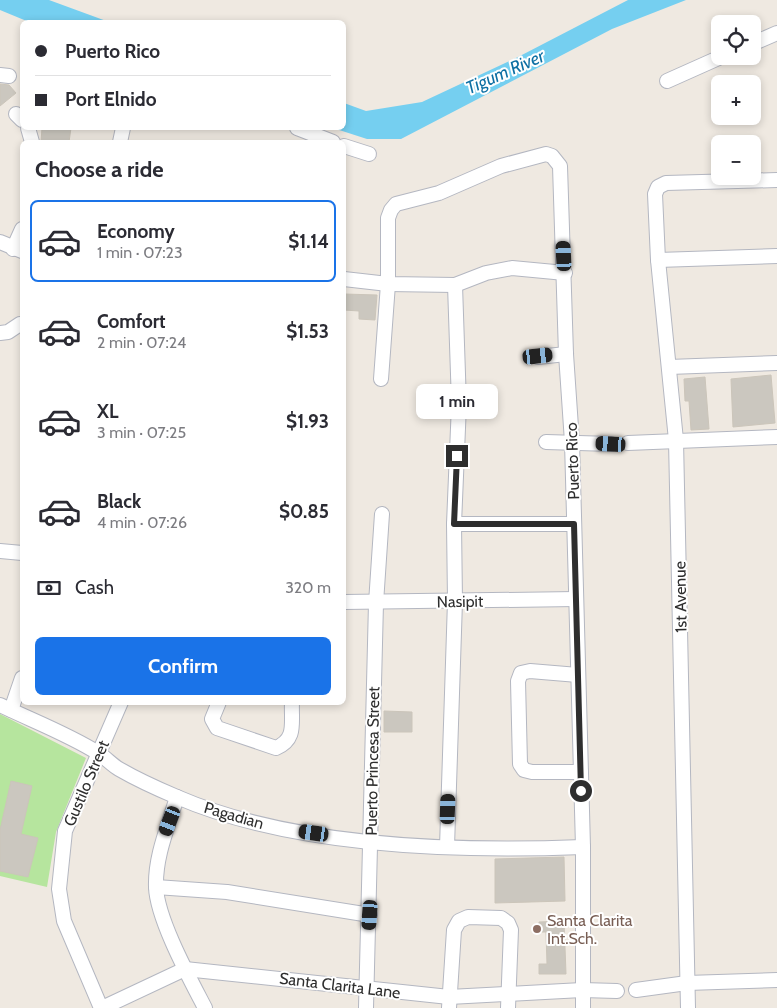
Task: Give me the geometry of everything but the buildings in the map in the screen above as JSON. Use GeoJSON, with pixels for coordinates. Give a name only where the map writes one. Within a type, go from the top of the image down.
{"type":"FeatureCollection","features":[{"type":"Feature","properties":{"kind":"street"},"geometry":{"type":"LineString","coordinates":[[761,40],[777,33]]}},
{"type":"Feature","properties":{"kind":"street"},"geometry":{"type":"LineString","coordinates":[[667,81],[711,61]]}},
{"type":"Feature","properties":{"kind":"street"},"geometry":{"type":"LineString","coordinates":[[302,130],[328,140]]}},
{"type":"Feature","properties":{"kind":"street"},"geometry":{"type":"LineString","coordinates":[[346,147],[369,154]]}},
{"type":"Feature","properties":{"kind":"street","name":"Puerto Rico"},"geometry":{"type":"LineString","coordinates":[[388,284],[388,218],[396,204],[439,193],[501,166],[546,154],[552,156],[560,166],[565,274],[566,354],[572,442],[583,847],[583,1008]]}},
{"type":"Feature","properties":{"kind":"street","name":"1st Avenue"},"geometry":{"type":"LineString","coordinates":[[688,1008],[676,440],[658,260],[655,194],[658,187],[666,183],[777,180]]}},
{"type":"Feature","properties":{"kind":"street"},"geometry":{"type":"LineString","coordinates":[[0,242],[18,250]]}},
{"type":"Feature","properties":{"kind":"street"},"geometry":{"type":"LineString","coordinates":[[658,260],[777,256]]}},
{"type":"Feature","properties":{"kind":"street"},"geometry":{"type":"LineString","coordinates":[[346,279],[388,284],[455,285],[486,273],[512,268],[565,274]]}},
{"type":"Feature","properties":{"kind":"street"},"geometry":{"type":"LineString","coordinates":[[381,379],[388,284]]}},
{"type":"Feature","properties":{"kind":"street"},"geometry":{"type":"LineString","coordinates":[[447,847],[455,601],[454,524],[459,404],[455,285]]}},
{"type":"Feature","properties":{"kind":"street"},"geometry":{"type":"LineString","coordinates":[[0,333],[8,332],[20,324]]}},
{"type":"Feature","properties":{"kind":"street"},"geometry":{"type":"LineString","coordinates":[[538,356],[566,354]]}},
{"type":"Feature","properties":{"kind":"street"},"geometry":{"type":"LineString","coordinates":[[670,367],[777,363]]}},
{"type":"Feature","properties":{"kind":"street"},"geometry":{"type":"LineString","coordinates":[[628,443],[777,437]]}},
{"type":"Feature","properties":{"kind":"street"},"geometry":{"type":"LineString","coordinates":[[546,442],[611,444]]}},
{"type":"Feature","properties":{"kind":"street","name":"Puerto Princesa Street"},"geometry":{"type":"LineString","coordinates":[[366,1008],[370,915],[376,603],[382,514]]}},
{"type":"Feature","properties":{"kind":"street"},"geometry":{"type":"LineString","coordinates":[[454,524],[574,524]]}},
{"type":"Feature","properties":{"kind":"street"},"geometry":{"type":"LineString","coordinates":[[0,551],[20,553]]}},
{"type":"Feature","properties":{"kind":"street","name":"Nasipit"},"geometry":{"type":"LineString","coordinates":[[346,602],[576,599]]}},
{"type":"Feature","properties":{"kind":"street"},"geometry":{"type":"LineString","coordinates":[[578,675],[530,671],[521,673],[518,681],[520,764],[524,770],[532,772],[580,772]]}},
{"type":"Feature","properties":{"kind":"street"},"geometry":{"type":"LineString","coordinates":[[6,708],[20,682]]}},
{"type":"Feature","properties":{"kind":"street","name":"Gustilo Street"},"geometry":{"type":"LineString","coordinates":[[102,1008],[64,920],[59,889],[65,831],[120,705]]}},
{"type":"Feature","properties":{"kind":"street"},"geometry":{"type":"LineString","coordinates":[[218,705],[212,719],[217,728],[276,748],[286,743],[291,735],[292,705]]}},
{"type":"Feature","properties":{"kind":"street","name":"Pagadian"},"geometry":{"type":"LineString","coordinates":[[6,708],[98,753],[118,768],[177,798],[239,819],[276,828],[371,842],[447,847],[517,849],[583,847]]}},
{"type":"Feature","properties":{"kind":"street"},"geometry":{"type":"LineString","coordinates":[[177,798],[163,840],[156,887],[160,911],[205,1008]]}},
{"type":"Feature","properties":{"kind":"street"},"geometry":{"type":"LineString","coordinates":[[156,887],[227,892],[370,915]]}},
{"type":"Feature","properties":{"kind":"street"},"geometry":{"type":"LineString","coordinates":[[449,1002],[454,930],[459,921],[468,917],[501,918],[508,923],[511,930],[508,1001]]}},
{"type":"Feature","properties":{"kind":"street"},"geometry":{"type":"LineString","coordinates":[[102,1008],[186,969]]}},
{"type":"Feature","properties":{"kind":"street","name":"Santa Clarita Lane"},"geometry":{"type":"LineString","coordinates":[[186,969],[366,988],[449,1002],[508,1001],[582,990],[617,991]]}},
{"type":"Feature","properties":{"kind":"street"},"geometry":{"type":"LineString","coordinates":[[636,990],[687,982],[777,980]]}},
{"type":"Feature","properties":{"kind":"green space"},"geometry":{"type":"Polygon","coordinates":[[[0,714],[86,758],[56,832],[47,887],[0,876],[0,714]]]}},
{"type":"Feature","properties":{"kind":"water"},"geometry":{"type":"Polygon","coordinates":[[[0,0],[49,0],[104,20],[24,20],[0,10],[0,0]]]}},
{"type":"Feature","properties":{"kind":"water","name":"Tigum River"},"geometry":{"type":"Polygon","coordinates":[[[628,0],[686,0],[612,29],[401,139],[367,139],[339,130],[346,130],[346,104],[366,111],[422,102],[518,57],[628,0]]]}},
{"type":"Feature","properties":{"kind":"place","name":"Santa Clarita Int.Sch."},"geometry":{"type":"Point","coordinates":[537,929]}},
{"type":"Feature","properties":{"kind":"route"},"geometry":{"type":"LineString","coordinates":[[457,456],[454,524],[574,524],[581,791]]}}]}
